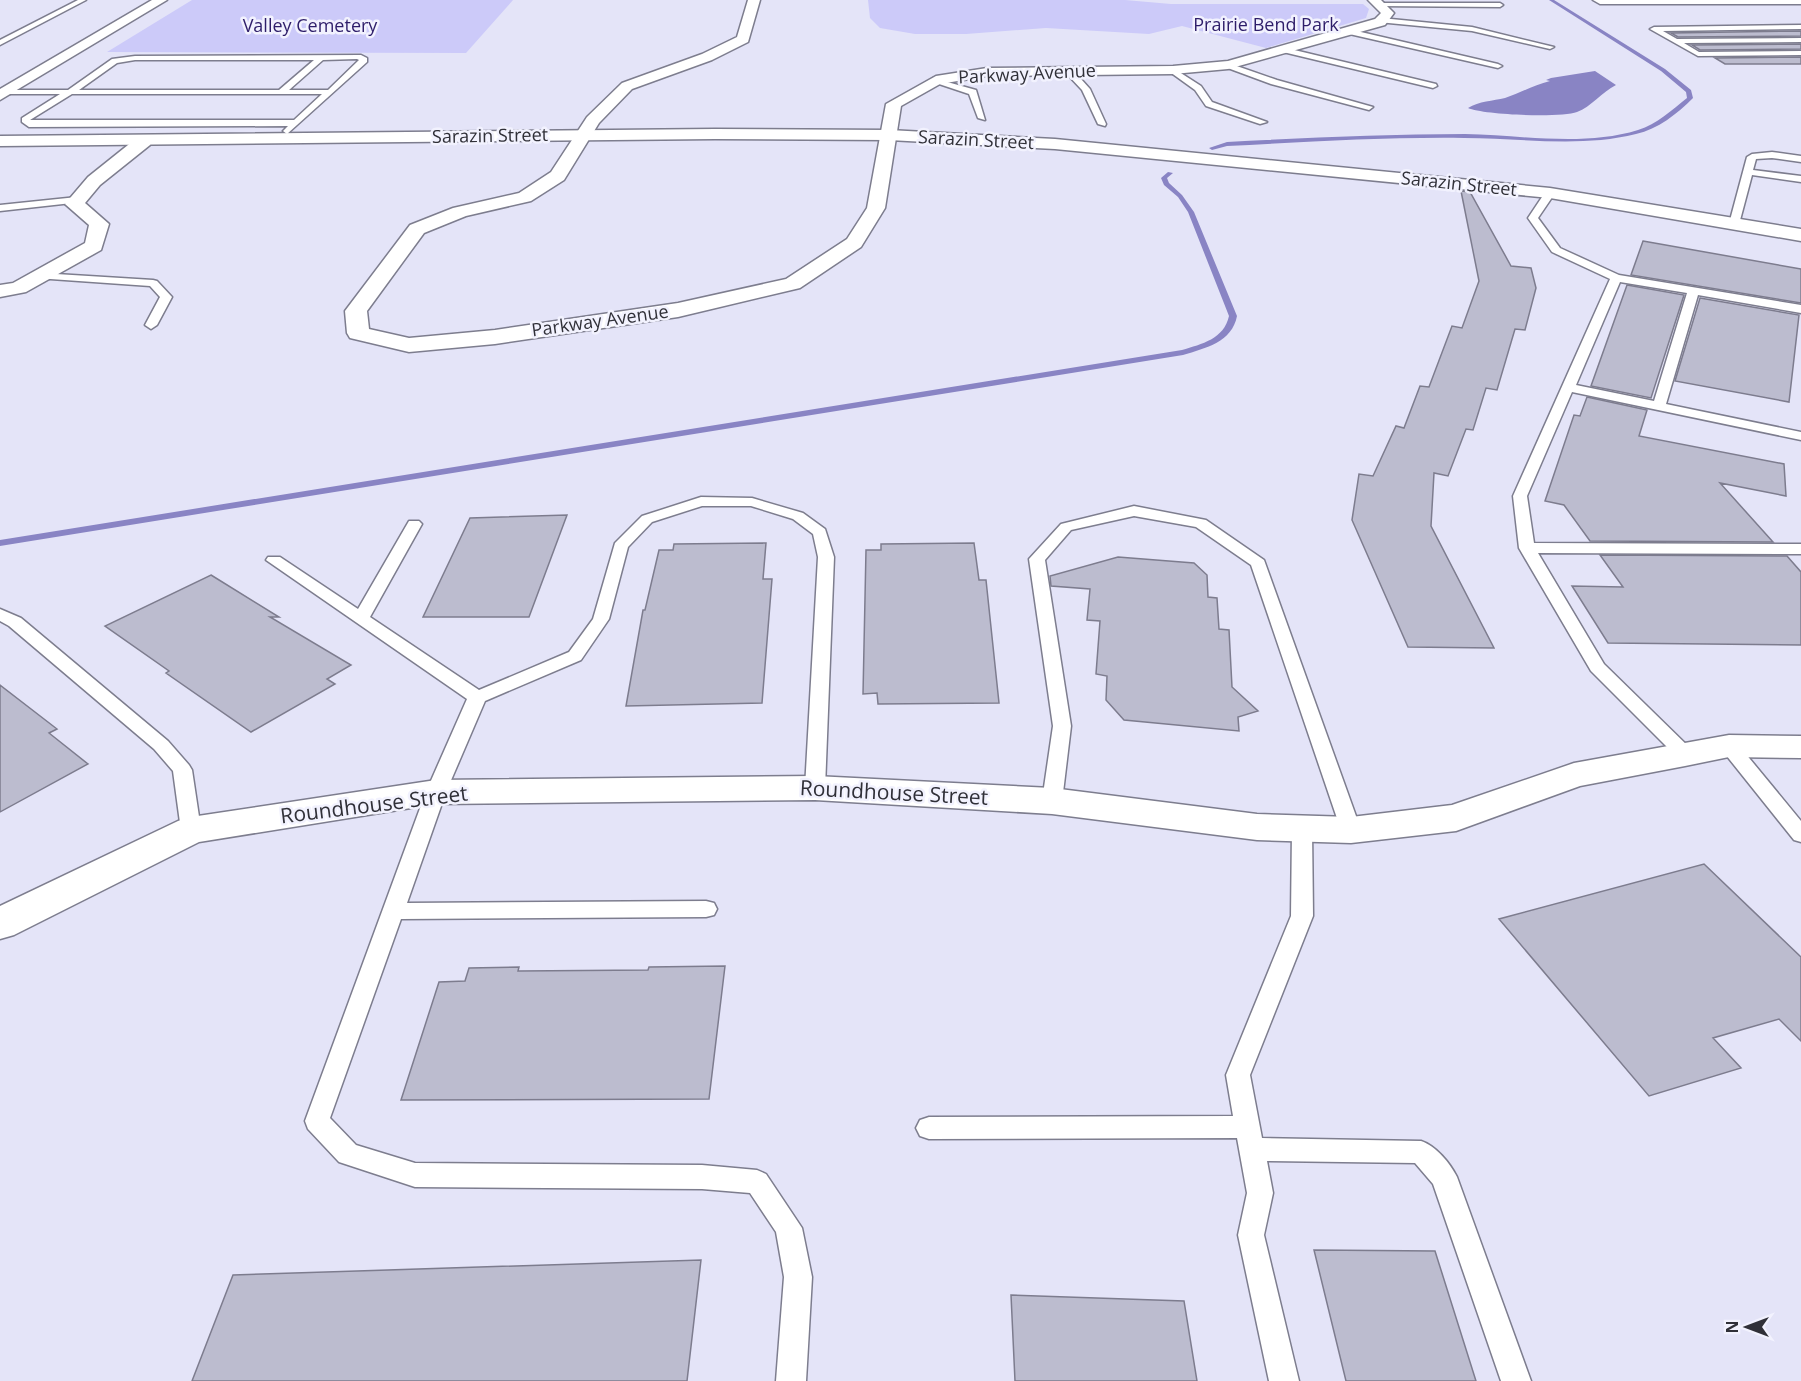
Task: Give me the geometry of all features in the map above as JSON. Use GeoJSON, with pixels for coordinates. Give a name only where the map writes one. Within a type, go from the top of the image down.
{"type":"FeatureCollection","features":[{"type":"Feature","properties":{"kind":"street"},"geometry":{"type":"LineString","coordinates":[[2,94],[161,0]]}},
{"type":"Feature","properties":{"kind":"street"},"geometry":{"type":"LineString","coordinates":[[586,134],[593,120],[627,86],[707,57],[743,39],[754,0]]}},
{"type":"Feature","properties":{"kind":"street","name":"Parkway Avenue"},"geometry":{"type":"LineString","coordinates":[[586,134],[558,176],[525,197],[460,212],[417,229],[356,311],[358,333],[409,345],[495,337],[678,310],[793,284],[854,243],[876,208],[894,104],[936,80],[987,72],[1173,70],[1228,65],[1348,31],[1378,8]]}},
{"type":"Feature","properties":{"kind":"street","name":"Sarazin Street"},"geometry":{"type":"LineString","coordinates":[[0,141],[586,134],[889,135],[1055,144],[1550,193],[1801,235]]}},
{"type":"Feature","properties":{"kind":"street"},"geometry":{"type":"LineString","coordinates":[[0,291],[19,288],[94,246],[99,224],[74,204],[94,181],[144,141]]}},
{"type":"Feature","properties":{"kind":"street","name":"Roundhouse Street"},"geometry":{"type":"LineString","coordinates":[[0,924],[190,830],[436,792],[815,788],[1052,801],[1257,828],[1351,830],[1456,818],[1574,775],[1685,754],[1729,746],[1801,747]]}},
{"type":"Feature","properties":{"kind":"lane"},"geometry":{"type":"LineString","coordinates":[[0,43],[83,0]]}},
{"type":"Feature","properties":{"kind":"lane"},"geometry":{"type":"LineString","coordinates":[[1596,0],[1600,2],[1801,2]]}},
{"type":"Feature","properties":{"kind":"lane"},"geometry":{"type":"LineString","coordinates":[[1378,8],[1500,5]]}},
{"type":"Feature","properties":{"kind":"lane"},"geometry":{"type":"LineString","coordinates":[[1378,8],[1550,47]]}},
{"type":"Feature","properties":{"kind":"lane"},"geometry":{"type":"LineString","coordinates":[[1790,18],[1801,18]]}},
{"type":"Feature","properties":{"kind":"lane"},"geometry":{"type":"LineString","coordinates":[[1789,27],[1801,33]]}},
{"type":"Feature","properties":{"kind":"lane"},"geometry":{"type":"LineString","coordinates":[[1801,27],[1654,29],[1698,54],[1801,53]]}},
{"type":"Feature","properties":{"kind":"lane"},"geometry":{"type":"LineString","coordinates":[[1348,31],[1498,66]]}},
{"type":"Feature","properties":{"kind":"lane"},"geometry":{"type":"LineString","coordinates":[[1676,41],[1801,40]]}},
{"type":"Feature","properties":{"kind":"lane"},"geometry":{"type":"LineString","coordinates":[[1286,50],[1433,86]]}},
{"type":"Feature","properties":{"kind":"lane"},"geometry":{"type":"LineString","coordinates":[[279,139],[364,60],[358,57],[135,58],[115,61],[25,120],[29,124],[295,123]]}},
{"type":"Feature","properties":{"kind":"lane"},"geometry":{"type":"LineString","coordinates":[[281,92],[321,58]]}},
{"type":"Feature","properties":{"kind":"lane"},"geometry":{"type":"LineString","coordinates":[[1228,65],[1262,78],[1369,107]]}},
{"type":"Feature","properties":{"kind":"lane"},"geometry":{"type":"LineString","coordinates":[[1173,70],[1198,88],[1209,104],[1263,122]]}},
{"type":"Feature","properties":{"kind":"lane"},"geometry":{"type":"LineString","coordinates":[[1069,71],[1086,89],[1102,124]]}},
{"type":"Feature","properties":{"kind":"lane"},"geometry":{"type":"LineString","coordinates":[[936,80],[973,92],[982,118]]}},
{"type":"Feature","properties":{"kind":"lane"},"geometry":{"type":"LineString","coordinates":[[2,94],[330,92]]}},
{"type":"Feature","properties":{"kind":"lane"},"geometry":{"type":"LineString","coordinates":[[1734,224],[1752,157],[1759,155],[1801,159]]}},
{"type":"Feature","properties":{"kind":"lane"},"geometry":{"type":"LineString","coordinates":[[1748,172],[1801,179]]}},
{"type":"Feature","properties":{"kind":"lane"},"geometry":{"type":"LineString","coordinates":[[1550,193],[1533,218],[1556,250],[1616,278],[1801,309]]}},
{"type":"Feature","properties":{"kind":"lane"},"geometry":{"type":"LineString","coordinates":[[0,208],[77,200]]}},
{"type":"Feature","properties":{"kind":"lane"},"geometry":{"type":"LineString","coordinates":[[40,276],[153,283],[166,297],[151,325]]}},
{"type":"Feature","properties":{"kind":"lane"},"geometry":{"type":"LineString","coordinates":[[1616,278],[1520,496],[1527,548],[1597,667],[1685,754]]}},
{"type":"Feature","properties":{"kind":"lane"},"geometry":{"type":"LineString","coordinates":[[1659,406],[1694,291]]}},
{"type":"Feature","properties":{"kind":"lane"},"geometry":{"type":"LineString","coordinates":[[1568,387],[1801,436]]}},
{"type":"Feature","properties":{"kind":"lane"},"geometry":{"type":"LineString","coordinates":[[791,1381],[798,1277],[789,1228],[757,1182],[702,1177],[415,1175],[348,1154],[317,1121],[436,792],[477,697],[575,656],[601,619],[621,546],[647,519],[701,501],[752,502],[798,516],[820,532],[826,557],[815,788]]}},
{"type":"Feature","properties":{"kind":"lane"},"geometry":{"type":"LineString","coordinates":[[1052,801],[1062,726],[1037,559],[1066,527],[1134,512],[1201,524],[1258,563],[1351,830]]}},
{"type":"Feature","properties":{"kind":"lane"},"geometry":{"type":"LineString","coordinates":[[360,619],[414,524]]}},
{"type":"Feature","properties":{"kind":"lane"},"geometry":{"type":"LineString","coordinates":[[1527,548],[1801,549]]}},
{"type":"Feature","properties":{"kind":"lane"},"geometry":{"type":"LineString","coordinates":[[274,560],[477,697]]}},
{"type":"Feature","properties":{"kind":"lane"},"geometry":{"type":"LineString","coordinates":[[0,614],[15,622],[161,745],[182,770],[190,830]]}},
{"type":"Feature","properties":{"kind":"lane"},"geometry":{"type":"LineString","coordinates":[[1729,746],[1801,835]]}},
{"type":"Feature","properties":{"kind":"lane"},"geometry":{"type":"LineString","coordinates":[[1284,1381],[1251,1235],[1260,1193],[1238,1075],[1302,916],[1302,829]]}},
{"type":"Feature","properties":{"kind":"lane"},"geometry":{"type":"LineString","coordinates":[[393,911],[706,909]]}},
{"type":"Feature","properties":{"kind":"lane"},"geometry":{"type":"LineString","coordinates":[[929,1128],[1249,1138],[1421,1152],[1444,1177],[1516,1381]]}},
{"type":"Feature","properties":{"kind":"green space","name":"Valley Cemetery"},"geometry":{"type":"Polygon","coordinates":[[[192,0],[513,0],[466,53],[107,52],[192,0]]]}},
{"type":"Feature","properties":{"kind":"green space","name":"Prairie Bend Park"},"geometry":{"type":"Polygon","coordinates":[[[868,0],[1125,0],[1171,4],[1363,4],[1369,9],[1366,18],[1266,48],[1182,26],[1149,34],[1046,28],[966,34],[915,34],[880,28],[870,18],[868,0]]]}},
{"type":"Feature","properties":{"kind":"shaded area"},"geometry":{"type":"Polygon","coordinates":[[[1595,71],[1616,85],[1577,112],[1522,115],[1468,108],[1511,96],[1550,81],[1546,80],[1551,78],[1595,71]]]}},
{"type":"Feature","properties":{"kind":"building"},"geometry":{"type":"Polygon","coordinates":[[[1801,31],[1801,36],[1678,37],[1671,33],[1801,31]]]}},
{"type":"Feature","properties":{"kind":"building"},"geometry":{"type":"Polygon","coordinates":[[[1801,44],[1801,49],[1700,50],[1692,45],[1801,44]]]}},
{"type":"Feature","properties":{"kind":"building"},"geometry":{"type":"Polygon","coordinates":[[[1801,57],[1801,64],[1725,64],[1715,58],[1801,57]]]}},
{"type":"Feature","properties":{"kind":"building"},"geometry":{"type":"Polygon","coordinates":[[[1461,191],[1470,192],[1511,266],[1531,268],[1536,288],[1525,330],[1515,329],[1497,390],[1486,388],[1473,430],[1466,429],[1448,476],[1434,473],[1431,526],[1494,648],[1408,647],[1352,520],[1359,474],[1373,476],[1396,426],[1404,428],[1420,386],[1429,387],[1452,326],[1462,328],[1479,281],[1461,191]]]}},
{"type":"Feature","properties":{"kind":"building"},"geometry":{"type":"Polygon","coordinates":[[[1643,241],[1801,269],[1801,303],[1631,275],[1643,241]]]}},
{"type":"Feature","properties":{"kind":"building"},"geometry":{"type":"Polygon","coordinates":[[[1627,285],[1684,295],[1651,398],[1591,386],[1627,285]]]}},
{"type":"Feature","properties":{"kind":"building"},"geometry":{"type":"Polygon","coordinates":[[[1700,298],[1799,315],[1789,402],[1675,381],[1700,298]]]}},
{"type":"Feature","properties":{"kind":"building"},"geometry":{"type":"Polygon","coordinates":[[[1587,397],[1647,410],[1639,436],[1784,464],[1786,496],[1720,483],[1773,542],[1590,541],[1564,505],[1545,501],[1574,415],[1580,416],[1587,397]]]}},
{"type":"Feature","properties":{"kind":"building"},"geometry":{"type":"Polygon","coordinates":[[[567,515],[529,617],[423,617],[470,518],[567,515]]]}},
{"type":"Feature","properties":{"kind":"building"},"geometry":{"type":"Polygon","coordinates":[[[766,543],[763,579],[772,579],[762,703],[626,706],[643,610],[645,610],[659,550],[673,550],[674,544],[766,543]]]}},
{"type":"Feature","properties":{"kind":"building"},"geometry":{"type":"Polygon","coordinates":[[[974,543],[979,580],[986,580],[999,703],[878,704],[877,693],[863,694],[866,550],[881,550],[881,544],[974,543]]]}},
{"type":"Feature","properties":{"kind":"building"},"geometry":{"type":"Polygon","coordinates":[[[1600,555],[1787,556],[1801,572],[1801,645],[1608,643],[1572,586],[1623,587],[1600,555]]]}},
{"type":"Feature","properties":{"kind":"building"},"geometry":{"type":"Polygon","coordinates":[[[1118,557],[1194,563],[1207,575],[1208,597],[1217,598],[1219,629],[1229,630],[1232,687],[1258,711],[1238,717],[1239,731],[1124,720],[1106,700],[1107,676],[1096,674],[1100,621],[1087,620],[1090,589],[1051,586],[1050,576],[1118,557]]]}},
{"type":"Feature","properties":{"kind":"building"},"geometry":{"type":"Polygon","coordinates":[[[211,575],[279,617],[270,617],[351,665],[327,679],[335,684],[251,732],[166,673],[169,671],[105,626],[211,575]]]}},
{"type":"Feature","properties":{"kind":"building"},"geometry":{"type":"Polygon","coordinates":[[[0,685],[57,729],[49,733],[88,764],[0,812],[0,685]]]}},
{"type":"Feature","properties":{"kind":"building"},"geometry":{"type":"Polygon","coordinates":[[[1704,864],[1801,957],[1801,1041],[1779,1019],[1713,1038],[1741,1068],[1649,1096],[1499,919],[1704,864]]]}},
{"type":"Feature","properties":{"kind":"building"},"geometry":{"type":"Polygon","coordinates":[[[725,966],[709,1099],[401,1100],[439,982],[465,981],[469,968],[519,967],[518,971],[648,970],[649,967],[725,966]]]}},
{"type":"Feature","properties":{"kind":"building"},"geometry":{"type":"Polygon","coordinates":[[[1314,1250],[1435,1251],[1476,1381],[1346,1381],[1314,1250]]]}},
{"type":"Feature","properties":{"kind":"building"},"geometry":{"type":"Polygon","coordinates":[[[701,1260],[687,1381],[192,1381],[233,1275],[701,1260]]]}},
{"type":"Feature","properties":{"kind":"building"},"geometry":{"type":"Polygon","coordinates":[[[1011,1295],[1184,1301],[1197,1381],[1015,1381],[1011,1295]]]}},
{"type":"Feature","properties":{"kind":"waterway"},"geometry":{"type":"LineString","coordinates":[[1212,148],[1227,144],[1375,137],[1464,136],[1570,140],[1612,137],[1649,128],[1690,98],[1689,91],[1663,70],[1551,0]]}},
{"type":"Feature","properties":{"kind":"waterway"},"geometry":{"type":"LineString","coordinates":[[0,543],[1183,352],[1199,347],[1215,341],[1228,331],[1233,316],[1191,212],[1180,196],[1166,184],[1164,178],[1170,173]]}}]}
